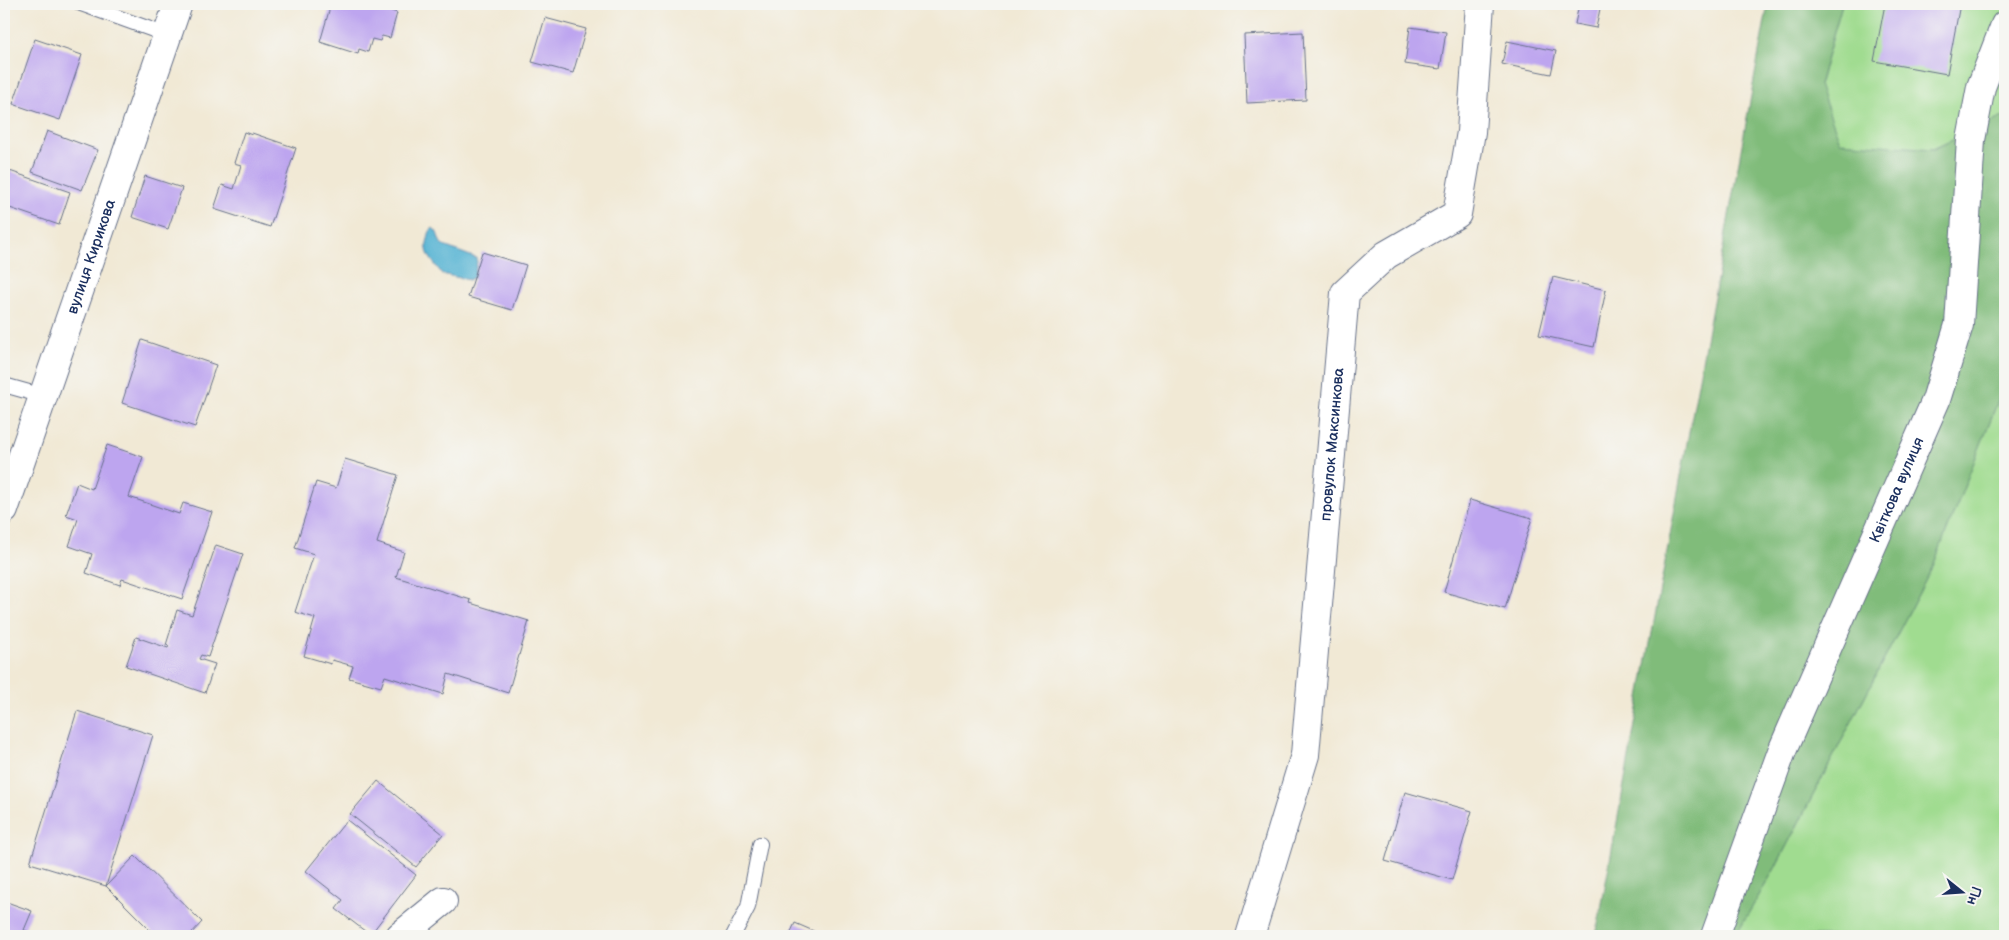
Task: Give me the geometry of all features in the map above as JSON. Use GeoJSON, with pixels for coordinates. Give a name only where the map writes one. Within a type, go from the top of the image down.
{"type":"FeatureCollection","features":[{"type":"Feature","properties":{"kind":"street","name":"вулиця Кирикова"},"geometry":{"type":"LineString","coordinates":[[4,510],[178,4]]}},
{"type":"Feature","properties":{"kind":"street","name":"провулок Максинкова"},"geometry":{"type":"LineString","coordinates":[[1250,936],[1304,755],[1345,293],[1386,255],[1457,214],[1471,132],[1480,4]]}},
{"type":"Feature","properties":{"kind":"street","name":"Квіткова вулиця"},"geometry":{"type":"LineString","coordinates":[[1715,936],[1782,751],[1936,400],[1959,325],[1973,131],[1981,87],[2005,25]]}},
{"type":"Feature","properties":{"kind":"street"},"geometry":{"type":"LineString","coordinates":[[400,936],[443,902]]}},
{"type":"Feature","properties":{"kind":"lane"},"geometry":{"type":"LineString","coordinates":[[82,4],[167,35]]}},
{"type":"Feature","properties":{"kind":"lane"},"geometry":{"type":"LineString","coordinates":[[4,385],[43,396]]}},
{"type":"Feature","properties":{"kind":"lane"},"geometry":{"type":"LineString","coordinates":[[733,936],[748,907],[760,844]]}},
{"type":"Feature","properties":{"kind":"green space"},"geometry":{"type":"Polygon","coordinates":[[[1768,4],[1842,4],[1819,85],[1840,142],[1933,149],[2005,116],[2005,383],[1933,566],[1774,870],[1735,936],[1596,936],[1768,4]]]}},
{"type":"Feature","properties":{"kind":"green space"},"geometry":{"type":"Polygon","coordinates":[[[1842,4],[2005,4],[2005,116],[1933,149],[1840,143],[1819,86],[1842,4]]]}},
{"type":"Feature","properties":{"kind":"green space"},"geometry":{"type":"Polygon","coordinates":[[[2005,383],[2005,936],[1735,936],[1774,870],[1933,566],[2005,383]]]}},
{"type":"Feature","properties":{"kind":"water"},"geometry":{"type":"Polygon","coordinates":[[[433,228],[444,246],[476,258],[474,277],[469,280],[442,274],[430,258],[427,249],[429,234],[433,228]]]}},
{"type":"Feature","properties":{"kind":"building"},"geometry":{"type":"Polygon","coordinates":[[[331,4],[391,4],[389,10],[397,13],[390,38],[382,36],[380,41],[372,39],[368,52],[359,49],[358,54],[320,42],[331,4]]]}},
{"type":"Feature","properties":{"kind":"building"},"geometry":{"type":"Polygon","coordinates":[[[1579,4],[1601,4],[1596,28],[1575,24],[1579,4]]]}},
{"type":"Feature","properties":{"kind":"building"},"geometry":{"type":"Polygon","coordinates":[[[1885,4],[1960,4],[1947,74],[1874,61],[1885,4]]]}},
{"type":"Feature","properties":{"kind":"building"},"geometry":{"type":"Polygon","coordinates":[[[545,18],[586,29],[573,73],[532,62],[545,18]]]}},
{"type":"Feature","properties":{"kind":"building"},"geometry":{"type":"Polygon","coordinates":[[[1410,27],[1446,32],[1440,69],[1405,64],[1410,27]]]}},
{"type":"Feature","properties":{"kind":"building"},"geometry":{"type":"Polygon","coordinates":[[[1303,32],[1306,100],[1247,103],[1244,35],[1303,32]]]}},
{"type":"Feature","properties":{"kind":"building"},"geometry":{"type":"Polygon","coordinates":[[[35,39],[82,55],[60,120],[13,104],[35,39]]]}},
{"type":"Feature","properties":{"kind":"building"},"geometry":{"type":"Polygon","coordinates":[[[1507,41],[1556,51],[1551,74],[1502,64],[1507,41]]]}},
{"type":"Feature","properties":{"kind":"building"},"geometry":{"type":"Polygon","coordinates":[[[47,131],[98,150],[82,190],[32,172],[47,131]]]}},
{"type":"Feature","properties":{"kind":"building"},"geometry":{"type":"Polygon","coordinates":[[[244,132],[296,148],[270,227],[214,209],[222,185],[234,189],[241,165],[234,163],[244,132]]]}},
{"type":"Feature","properties":{"kind":"building"},"geometry":{"type":"Polygon","coordinates":[[[4,169],[70,192],[59,225],[4,206],[4,169]]]}},
{"type":"Feature","properties":{"kind":"building"},"geometry":{"type":"Polygon","coordinates":[[[145,176],[182,188],[168,229],[132,217],[145,176]]]}},
{"type":"Feature","properties":{"kind":"building"},"geometry":{"type":"Polygon","coordinates":[[[482,252],[526,265],[512,310],[468,297],[482,252]]]}},
{"type":"Feature","properties":{"kind":"building"},"geometry":{"type":"Polygon","coordinates":[[[1553,277],[1606,290],[1594,347],[1539,335],[1553,277]]]}},
{"type":"Feature","properties":{"kind":"building"},"geometry":{"type":"Polygon","coordinates":[[[142,340],[216,365],[195,427],[122,403],[142,340]]]}},
{"type":"Feature","properties":{"kind":"building"},"geometry":{"type":"Polygon","coordinates":[[[107,445],[143,457],[129,497],[179,514],[183,503],[212,512],[182,599],[122,579],[120,585],[86,573],[92,554],[69,546],[78,519],[66,515],[77,483],[92,489],[107,445]]]}},
{"type":"Feature","properties":{"kind":"building"},"geometry":{"type":"Polygon","coordinates":[[[345,459],[398,475],[377,543],[404,552],[396,577],[471,600],[470,603],[529,621],[508,693],[448,674],[443,694],[385,676],[381,687],[349,678],[353,666],[332,660],[331,664],[304,656],[315,618],[295,612],[314,554],[295,548],[316,482],[336,488],[345,459]]]}},
{"type":"Feature","properties":{"kind":"building"},"geometry":{"type":"Polygon","coordinates":[[[1470,500],[1532,518],[1505,609],[1444,592],[1470,500]]]}},
{"type":"Feature","properties":{"kind":"building"},"geometry":{"type":"Polygon","coordinates":[[[216,545],[243,554],[208,657],[201,655],[199,659],[215,664],[205,693],[126,666],[136,637],[168,648],[169,646],[166,645],[177,610],[192,615],[216,545]]]}},
{"type":"Feature","properties":{"kind":"building"},"geometry":{"type":"Polygon","coordinates":[[[77,711],[153,735],[106,886],[30,863],[77,711]]]}},
{"type":"Feature","properties":{"kind":"building"},"geometry":{"type":"Polygon","coordinates":[[[378,781],[443,834],[416,867],[350,814],[378,781]]]}},
{"type":"Feature","properties":{"kind":"building"},"geometry":{"type":"Polygon","coordinates":[[[1405,792],[1472,811],[1452,880],[1385,861],[1405,792]]]}},
{"type":"Feature","properties":{"kind":"building"},"geometry":{"type":"Polygon","coordinates":[[[347,820],[416,875],[370,935],[336,909],[343,900],[306,871],[347,820]]]}},
{"type":"Feature","properties":{"kind":"building"},"geometry":{"type":"Polygon","coordinates":[[[135,856],[202,922],[189,936],[156,936],[106,886],[135,856]]]}},
{"type":"Feature","properties":{"kind":"building"},"geometry":{"type":"Polygon","coordinates":[[[4,901],[32,911],[24,930],[40,936],[4,936],[4,901]]]}},
{"type":"Feature","properties":{"kind":"building"},"geometry":{"type":"Polygon","coordinates":[[[795,923],[825,936],[789,936],[795,923]]]}}]}
